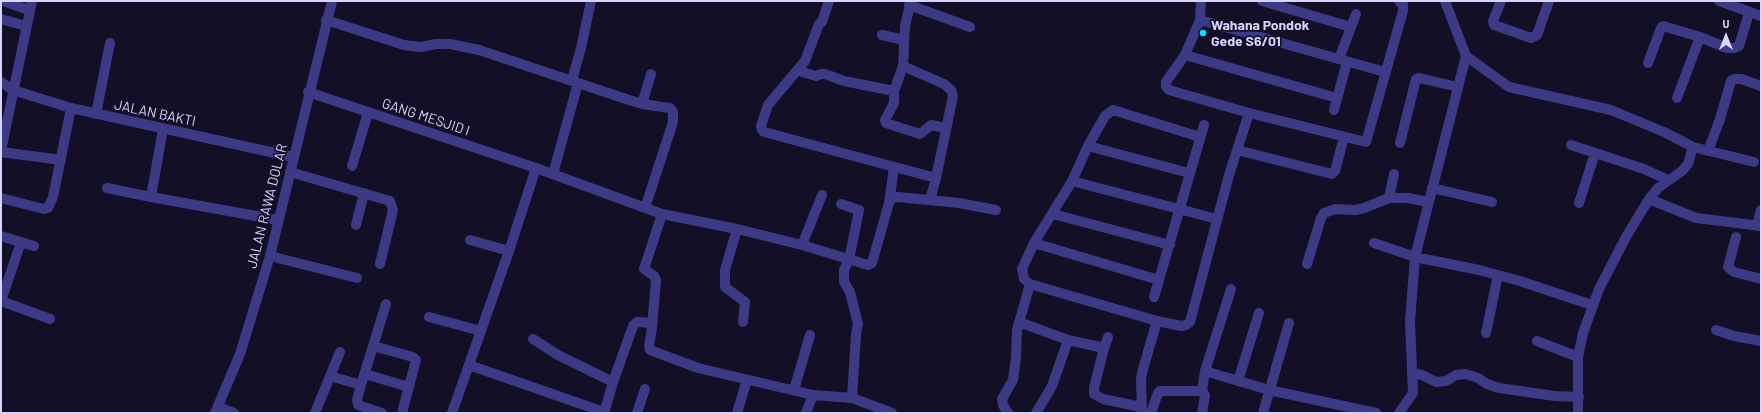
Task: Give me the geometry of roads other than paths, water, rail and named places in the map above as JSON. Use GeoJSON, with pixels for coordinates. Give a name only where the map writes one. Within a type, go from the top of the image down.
{"type":"FeatureCollection","features":[{"type":"Feature","properties":{"kind":"street"},"geometry":{"type":"LineString","coordinates":[[2,1],[30,5],[1,151],[61,160]]}},
{"type":"Feature","properties":{"kind":"street","name":"JALAN RAWA DOLAR"},"geometry":{"type":"LineString","coordinates":[[217,410],[240,354],[270,256],[308,92],[332,1]]}},
{"type":"Feature","properties":{"kind":"street"},"geometry":{"type":"LineString","coordinates":[[552,174],[575,82],[591,1]]}},
{"type":"Feature","properties":{"kind":"street"},"geometry":{"type":"LineString","coordinates":[[829,1],[822,22],[819,24],[805,61],[768,105],[761,126],[762,130],[764,132],[936,178]]}},
{"type":"Feature","properties":{"kind":"street"},"geometry":{"type":"LineString","coordinates":[[1201,1],[1200,20],[1186,55],[1166,82],[1166,86],[1169,90],[1249,113],[1366,142],[1403,11],[1403,5],[1399,1]]}},
{"type":"Feature","properties":{"kind":"street"},"geometry":{"type":"LineString","coordinates":[[1262,1],[1351,27]]}},
{"type":"Feature","properties":{"kind":"street"},"geometry":{"type":"LineString","coordinates":[[1445,1],[1466,56],[1509,87],[1611,110],[1664,132],[1693,147],[1754,162]]}},
{"type":"Feature","properties":{"kind":"street"},"geometry":{"type":"LineString","coordinates":[[1501,1],[1493,21],[1494,25],[1531,38],[1537,34],[1549,1]]}},
{"type":"Feature","properties":{"kind":"street"},"geometry":{"type":"LineString","coordinates":[[1648,63],[1663,26],[1700,37],[1727,48],[1739,46],[1757,13],[1719,1]]}},
{"type":"Feature","properties":{"kind":"street"},"geometry":{"type":"LineString","coordinates":[[946,128],[931,125],[920,134],[886,124],[885,120],[894,103],[894,91],[902,66],[904,40],[910,3],[970,27]]}},
{"type":"Feature","properties":{"kind":"street"},"geometry":{"type":"LineString","coordinates":[[1334,110],[1343,61],[1351,27],[1356,14]]}},
{"type":"Feature","properties":{"kind":"street"},"geometry":{"type":"LineString","coordinates":[[1,19],[26,26]]}},
{"type":"Feature","properties":{"kind":"street"},"geometry":{"type":"LineString","coordinates":[[326,20],[404,45],[421,47],[436,44],[464,46],[642,104],[670,108],[674,116],[645,208]]}},
{"type":"Feature","properties":{"kind":"street"},"geometry":{"type":"LineString","coordinates":[[1200,20],[1385,72]]}},
{"type":"Feature","properties":{"kind":"street"},"geometry":{"type":"LineString","coordinates":[[882,35],[904,40]]}},
{"type":"Feature","properties":{"kind":"street"},"geometry":{"type":"LineString","coordinates":[[1677,98],[1700,37]]}},
{"type":"Feature","properties":{"kind":"street"},"geometry":{"type":"LineString","coordinates":[[96,114],[110,43]]}},
{"type":"Feature","properties":{"kind":"street"},"geometry":{"type":"LineString","coordinates":[[1186,55],[1337,98]]}},
{"type":"Feature","properties":{"kind":"street"},"geometry":{"type":"LineString","coordinates":[[1399,413],[1413,393],[1410,321],[1415,257],[1466,56]]}},
{"type":"Feature","properties":{"kind":"street"},"geometry":{"type":"LineString","coordinates":[[902,66],[944,84],[951,90],[952,96],[946,128],[930,200]]}},
{"type":"Feature","properties":{"kind":"street"},"geometry":{"type":"LineString","coordinates":[[798,70],[816,76],[825,74],[844,81],[894,91]]}},
{"type":"Feature","properties":{"kind":"street"},"geometry":{"type":"LineString","coordinates":[[642,104],[651,74]]}},
{"type":"Feature","properties":{"kind":"street"},"geometry":{"type":"LineString","coordinates":[[1400,143],[1416,79],[1419,78],[1458,88]]}},
{"type":"Feature","properties":{"kind":"street"},"geometry":{"type":"LineString","coordinates":[[1708,151],[1720,119],[1731,81],[1734,79],[1741,79],[1761,86]]}},
{"type":"Feature","properties":{"kind":"street","name":"JALAN BAKTI"},"geometry":{"type":"LineString","coordinates":[[1,82],[12,90],[71,108],[293,157]]}},
{"type":"Feature","properties":{"kind":"street","name":"GANG MESJID I"},"geometry":{"type":"LineString","coordinates":[[308,92],[536,168],[662,214],[737,229],[802,245],[868,265],[872,263],[889,203]]}},
{"type":"Feature","properties":{"kind":"street"},"geometry":{"type":"LineString","coordinates":[[1,198],[44,209],[48,208],[53,197],[71,108]]}},
{"type":"Feature","properties":{"kind":"street"},"geometry":{"type":"LineString","coordinates":[[1200,137],[1116,109],[1101,121],[1072,181],[1034,243],[1022,269],[1024,279],[1030,284],[1156,321],[1181,326],[1186,325],[1190,322],[1217,219],[1249,113]]}},
{"type":"Feature","properties":{"kind":"street"},"geometry":{"type":"LineString","coordinates":[[352,166],[368,113]]}},
{"type":"Feature","properties":{"kind":"street"},"geometry":{"type":"LineString","coordinates":[[1154,297],[1181,210],[1189,173],[1204,125]]}},
{"type":"Feature","properties":{"kind":"street"},"geometry":{"type":"LineString","coordinates":[[151,197],[163,129]]}},
{"type":"Feature","properties":{"kind":"street"},"geometry":{"type":"LineString","coordinates":[[1237,150],[1332,174],[1335,171],[1344,137]]}},
{"type":"Feature","properties":{"kind":"street"},"geometry":{"type":"LineString","coordinates":[[1571,145],[1644,169],[1668,180]]}},
{"type":"Feature","properties":{"kind":"street"},"geometry":{"type":"LineString","coordinates":[[1088,146],[1189,173]]}},
{"type":"Feature","properties":{"kind":"street"},"geometry":{"type":"LineString","coordinates":[[1578,413],[1578,357],[1583,333],[1592,305],[1626,237],[1649,199],[1658,188],[1682,171],[1688,164],[1693,147]]}},
{"type":"Feature","properties":{"kind":"street"},"geometry":{"type":"LineString","coordinates":[[1579,202],[1595,153]]}},
{"type":"Feature","properties":{"kind":"street"},"geometry":{"type":"LineString","coordinates":[[889,203],[894,167]]}},
{"type":"Feature","properties":{"kind":"street"},"geometry":{"type":"LineString","coordinates":[[452,413],[509,251],[536,168]]}},
{"type":"Feature","properties":{"kind":"street"},"geometry":{"type":"LineString","coordinates":[[290,172],[386,199],[392,205],[393,210],[380,264]]}},
{"type":"Feature","properties":{"kind":"street"},"geometry":{"type":"LineString","coordinates":[[1389,198],[1394,174]]}},
{"type":"Feature","properties":{"kind":"street"},"geometry":{"type":"LineString","coordinates":[[1072,181],[1217,219]]}},
{"type":"Feature","properties":{"kind":"street"},"geometry":{"type":"LineString","coordinates":[[107,188],[278,220]]}},
{"type":"Feature","properties":{"kind":"street"},"geometry":{"type":"LineString","coordinates":[[1432,188],[1492,202]]}},
{"type":"Feature","properties":{"kind":"street"},"geometry":{"type":"LineString","coordinates":[[356,225],[364,193]]}},
{"type":"Feature","properties":{"kind":"street"},"geometry":{"type":"LineString","coordinates":[[802,245],[822,195]]}},
{"type":"Feature","properties":{"kind":"street"},"geometry":{"type":"LineString","coordinates":[[889,203],[892,198],[898,197],[959,202],[996,210]]}},
{"type":"Feature","properties":{"kind":"street"},"geometry":{"type":"LineString","coordinates":[[1307,264],[1320,218],[1324,213],[1335,209],[1355,210],[1364,208],[1389,198],[1408,198],[1428,202]]}},
{"type":"Feature","properties":{"kind":"street"},"geometry":{"type":"LineString","coordinates":[[1649,199],[1696,218],[1759,226],[1761,210]]}},
{"type":"Feature","properties":{"kind":"street"},"geometry":{"type":"LineString","coordinates":[[841,204],[859,210],[849,260],[844,270],[844,282],[850,292],[858,324],[852,398]]}},
{"type":"Feature","properties":{"kind":"street"},"geometry":{"type":"LineString","coordinates":[[662,214],[644,269],[654,276],[656,280],[649,346],[650,350],[698,368],[813,395],[852,398],[892,413]]}},
{"type":"Feature","properties":{"kind":"street"},"geometry":{"type":"LineString","coordinates":[[1053,214],[1170,245]]}},
{"type":"Feature","properties":{"kind":"street"},"geometry":{"type":"LineString","coordinates":[[737,229],[725,270],[725,287],[746,302],[743,322]]}},
{"type":"Feature","properties":{"kind":"street"},"geometry":{"type":"LineString","coordinates":[[1,236],[34,246]]}},
{"type":"Feature","properties":{"kind":"street"},"geometry":{"type":"LineString","coordinates":[[1736,237],[1728,267],[1734,272],[1761,278]]}},
{"type":"Feature","properties":{"kind":"street"},"geometry":{"type":"LineString","coordinates":[[470,240],[509,251]]}},
{"type":"Feature","properties":{"kind":"street"},"geometry":{"type":"LineString","coordinates":[[21,242],[1,301],[50,319]]}},
{"type":"Feature","properties":{"kind":"street"},"geometry":{"type":"LineString","coordinates":[[1034,243],[1159,280]]}},
{"type":"Feature","properties":{"kind":"street"},"geometry":{"type":"LineString","coordinates":[[1374,243],[1415,257],[1498,275],[1592,305]]}},
{"type":"Feature","properties":{"kind":"street"},"geometry":{"type":"LineString","coordinates":[[270,256],[358,278]]}},
{"type":"Feature","properties":{"kind":"street"},"geometry":{"type":"LineString","coordinates":[[1486,333],[1493,289],[1498,275]]}},
{"type":"Feature","properties":{"kind":"street"},"geometry":{"type":"LineString","coordinates":[[1008,413],[1003,406],[1002,400],[1013,380],[1016,358],[1016,330],[1030,284]]}},
{"type":"Feature","properties":{"kind":"street"},"geometry":{"type":"LineString","coordinates":[[1202,413],[1205,395],[1202,391],[1205,371],[1231,290]]}},
{"type":"Feature","properties":{"kind":"street"},"geometry":{"type":"LineString","coordinates":[[382,413],[358,405],[356,400],[362,385],[386,304]]}},
{"type":"Feature","properties":{"kind":"street"},"geometry":{"type":"LineString","coordinates":[[1238,380],[1259,313]]}},
{"type":"Feature","properties":{"kind":"street"},"geometry":{"type":"LineString","coordinates":[[429,317],[481,331]]}},
{"type":"Feature","properties":{"kind":"street"},"geometry":{"type":"LineString","coordinates":[[1108,337],[1094,388],[1094,394],[1103,399],[1141,410],[1143,369],[1156,321]]}},
{"type":"Feature","properties":{"kind":"street"},"geometry":{"type":"LineString","coordinates":[[469,365],[604,412],[633,326],[637,322],[652,323]]}},
{"type":"Feature","properties":{"kind":"street"},"geometry":{"type":"LineString","coordinates":[[1019,322],[1068,340],[1104,348]]}},
{"type":"Feature","properties":{"kind":"street"},"geometry":{"type":"LineString","coordinates":[[1263,413],[1268,390],[1289,322]]}},
{"type":"Feature","properties":{"kind":"street"},"geometry":{"type":"LineString","coordinates":[[1716,330],[1761,341]]}},
{"type":"Feature","properties":{"kind":"street"},"geometry":{"type":"LineString","coordinates":[[794,390],[810,334]]}},
{"type":"Feature","properties":{"kind":"street"},"geometry":{"type":"LineString","coordinates":[[533,339],[558,355],[613,382]]}},
{"type":"Feature","properties":{"kind":"street"},"geometry":{"type":"LineString","coordinates":[[1036,413],[1052,386],[1068,340]]}},
{"type":"Feature","properties":{"kind":"street"},"geometry":{"type":"LineString","coordinates":[[1537,340],[1578,357]]}},
{"type":"Feature","properties":{"kind":"street"},"geometry":{"type":"LineString","coordinates":[[374,346],[416,360],[402,413]]}},
{"type":"Feature","properties":{"kind":"street"},"geometry":{"type":"LineString","coordinates":[[315,413],[340,352]]}},
{"type":"Feature","properties":{"kind":"street"},"geometry":{"type":"LineString","coordinates":[[1205,371],[1268,390],[1376,413]]}},
{"type":"Feature","properties":{"kind":"street"},"geometry":{"type":"LineString","coordinates":[[1412,373],[1422,375],[1436,382],[1446,381],[1456,375],[1465,374],[1478,378],[1487,384],[1499,388],[1555,396],[1578,397]]}},
{"type":"Feature","properties":{"kind":"street"},"geometry":{"type":"LineString","coordinates":[[365,374],[409,387]]}},
{"type":"Feature","properties":{"kind":"street"},"geometry":{"type":"LineString","coordinates":[[330,376],[362,385]]}},
{"type":"Feature","properties":{"kind":"street"},"geometry":{"type":"LineString","coordinates":[[737,413],[747,380]]}},
{"type":"Feature","properties":{"kind":"street"},"geometry":{"type":"LineString","coordinates":[[637,413],[645,389]]}},
{"type":"Feature","properties":{"kind":"street"},"geometry":{"type":"LineString","coordinates":[[1151,413],[1160,391],[1202,391]]}},
{"type":"Feature","properties":{"kind":"street"},"geometry":{"type":"LineString","coordinates":[[806,413],[813,395]]}},
{"type":"Feature","properties":{"kind":"street"},"geometry":{"type":"LineString","coordinates":[[217,410],[234,413]]}},
{"type":"Feature","properties":{"kind":"place","name":"Wahana Pondok Gede S6/01"},"geometry":{"type":"Point","coordinates":[1203,33]}}]}
